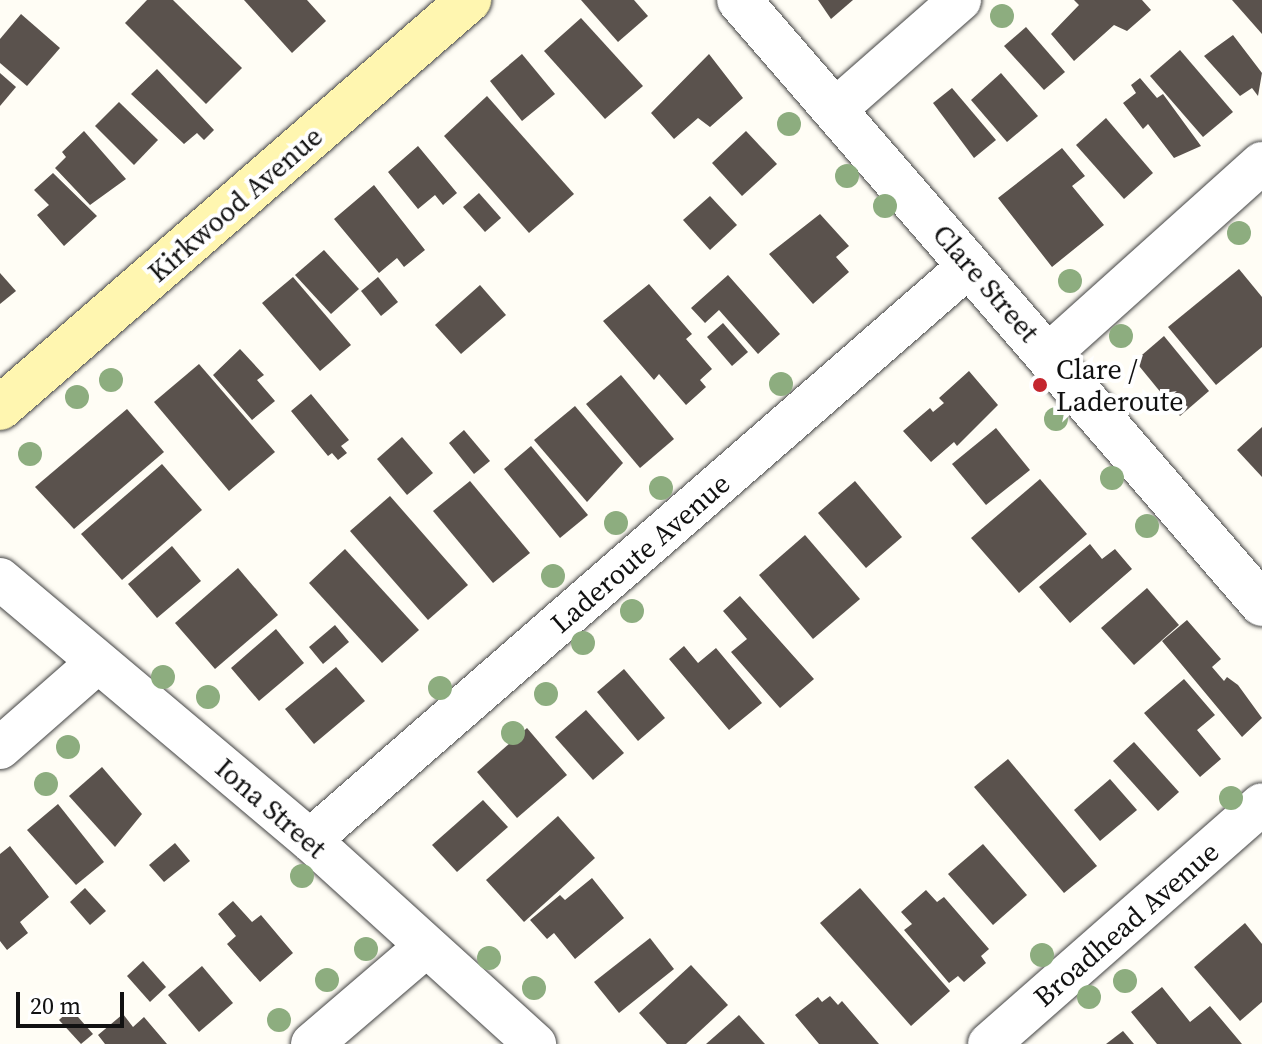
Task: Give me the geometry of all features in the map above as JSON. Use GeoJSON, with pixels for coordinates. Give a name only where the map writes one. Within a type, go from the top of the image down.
{"type":"FeatureCollection","features":[{"type":"Feature","properties":{"kind":"main road","name":"Kirkwood Avenue"},"geometry":{"type":"LineString","coordinates":[[0,408],[469,0]]}},
{"type":"Feature","properties":{"kind":"street","name":"Clare Street"},"geometry":{"type":"LineString","coordinates":[[739,0],[837,108],[1262,604]]}},
{"type":"Feature","properties":{"kind":"street"},"geometry":{"type":"LineString","coordinates":[[837,108],[960,0]]}},
{"type":"Feature","properties":{"kind":"street"},"geometry":{"type":"LineString","coordinates":[[1049,354],[1262,163]]}},
{"type":"Feature","properties":{"kind":"street","name":"Laderoute Avenue"},"geometry":{"type":"LineString","coordinates":[[310,840],[970,265]]}},
{"type":"Feature","properties":{"kind":"street","name":"Iona Street"},"geometry":{"type":"LineString","coordinates":[[0,579],[310,840],[424,948],[535,1044]]}},
{"type":"Feature","properties":{"kind":"street"},"geometry":{"type":"LineString","coordinates":[[0,748],[98,662]]}},
{"type":"Feature","properties":{"kind":"street","name":"Broadhead Avenue"},"geometry":{"type":"LineString","coordinates":[[989,1044],[1262,804]]}},
{"type":"Feature","properties":{"kind":"street"},"geometry":{"type":"LineString","coordinates":[[312,1044],[424,948]]}},
{"type":"Feature","properties":{"kind":"building"},"geometry":{"type":"Polygon","coordinates":[[[147,0],[173,0],[242,68],[206,104],[125,23],[147,0]]]}},
{"type":"Feature","properties":{"kind":"building"},"geometry":{"type":"Polygon","coordinates":[[[244,0],[307,0],[326,21],[292,53],[244,0]]]}},
{"type":"Feature","properties":{"kind":"building"},"geometry":{"type":"Polygon","coordinates":[[[581,0],[634,0],[648,16],[618,42],[581,0]]]}},
{"type":"Feature","properties":{"kind":"building"},"geometry":{"type":"Polygon","coordinates":[[[818,0],[853,0],[831,19],[818,0]]]}},
{"type":"Feature","properties":{"kind":"building"},"geometry":{"type":"Polygon","coordinates":[[[1074,0],[1142,0],[1151,10],[1127,31],[1114,25],[1074,61],[1051,34],[1079,5],[1074,0]]]}},
{"type":"Feature","properties":{"kind":"building"},"geometry":{"type":"Polygon","coordinates":[[[1232,0],[1262,0],[1262,34],[1232,0]]]}},
{"type":"Feature","properties":{"kind":"building"},"geometry":{"type":"Polygon","coordinates":[[[21,14],[60,48],[27,86],[0,63],[0,39],[21,14]]]}},
{"type":"Feature","properties":{"kind":"building"},"geometry":{"type":"Polygon","coordinates":[[[581,18],[643,86],[605,119],[544,51],[581,18]]]}},
{"type":"Feature","properties":{"kind":"building"},"geometry":{"type":"Polygon","coordinates":[[[1026,27],[1065,72],[1044,90],[1004,46],[1026,27]]]}},
{"type":"Feature","properties":{"kind":"building"},"geometry":{"type":"Polygon","coordinates":[[[1233,35],[1262,73],[1258,96],[1252,88],[1240,96],[1204,56],[1233,35]]]}},
{"type":"Feature","properties":{"kind":"building"},"geometry":{"type":"Polygon","coordinates":[[[1180,50],[1233,112],[1203,137],[1150,76],[1180,50]]]}},
{"type":"Feature","properties":{"kind":"building"},"geometry":{"type":"Polygon","coordinates":[[[522,54],[555,94],[522,121],[490,81],[522,54]]]}},
{"type":"Feature","properties":{"kind":"building"},"geometry":{"type":"Polygon","coordinates":[[[709,54],[743,98],[710,127],[698,118],[674,139],[651,113],[709,54]]]}},
{"type":"Feature","properties":{"kind":"building"},"geometry":{"type":"Polygon","coordinates":[[[157,69],[214,130],[204,140],[197,133],[184,144],[131,94],[157,69]]]}},
{"type":"Feature","properties":{"kind":"building"},"geometry":{"type":"Polygon","coordinates":[[[0,73],[16,87],[0,106],[0,73]]]}},
{"type":"Feature","properties":{"kind":"building"},"geometry":{"type":"Polygon","coordinates":[[[1001,73],[1038,116],[1007,142],[971,100],[1001,73]]]}},
{"type":"Feature","properties":{"kind":"building"},"geometry":{"type":"Polygon","coordinates":[[[1140,78],[1157,98],[1163,94],[1201,146],[1174,158],[1148,124],[1143,129],[1123,103],[1136,93],[1131,85],[1140,78]]]}},
{"type":"Feature","properties":{"kind":"building"},"geometry":{"type":"Polygon","coordinates":[[[952,88],[996,140],[974,158],[933,103],[952,88]]]}},
{"type":"Feature","properties":{"kind":"building"},"geometry":{"type":"Polygon","coordinates":[[[487,96],[574,194],[529,233],[444,136],[487,96]]]}},
{"type":"Feature","properties":{"kind":"building"},"geometry":{"type":"Polygon","coordinates":[[[119,102],[158,140],[134,165],[95,126],[119,102]]]}},
{"type":"Feature","properties":{"kind":"building"},"geometry":{"type":"Polygon","coordinates":[[[1106,118],[1153,173],[1124,199],[1076,145],[1106,118]]]}},
{"type":"Feature","properties":{"kind":"building"},"geometry":{"type":"Polygon","coordinates":[[[84,131],[126,179],[90,205],[55,168],[66,157],[62,152],[84,131]]]}},
{"type":"Feature","properties":{"kind":"building"},"geometry":{"type":"Polygon","coordinates":[[[746,131],[777,164],[742,196],[712,163],[746,131]]]}},
{"type":"Feature","properties":{"kind":"building"},"geometry":{"type":"Polygon","coordinates":[[[418,146],[457,193],[443,205],[435,195],[418,209],[388,172],[418,146]]]}},
{"type":"Feature","properties":{"kind":"building"},"geometry":{"type":"Polygon","coordinates":[[[1062,148],[1085,176],[1072,186],[1104,225],[1052,267],[998,198],[1062,148]]]}},
{"type":"Feature","properties":{"kind":"building"},"geometry":{"type":"Polygon","coordinates":[[[53,173],[97,216],[64,246],[37,215],[49,205],[34,190],[53,173]]]}},
{"type":"Feature","properties":{"kind":"building"},"geometry":{"type":"Polygon","coordinates":[[[374,185],[425,250],[404,267],[397,258],[379,273],[334,219],[374,185]]]}},
{"type":"Feature","properties":{"kind":"building"},"geometry":{"type":"Polygon","coordinates":[[[479,193],[501,218],[485,232],[463,207],[479,193]]]}},
{"type":"Feature","properties":{"kind":"building"},"geometry":{"type":"Polygon","coordinates":[[[710,196],[737,225],[710,250],[683,220],[710,196]]]}},
{"type":"Feature","properties":{"kind":"building"},"geometry":{"type":"Polygon","coordinates":[[[820,214],[849,246],[836,257],[849,272],[813,304],[769,254],[820,214]]]}},
{"type":"Feature","properties":{"kind":"building"},"geometry":{"type":"Polygon","coordinates":[[[324,250],[359,289],[331,314],[295,275],[324,250]]]}},
{"type":"Feature","properties":{"kind":"building"},"geometry":{"type":"Polygon","coordinates":[[[1239,269],[1262,297],[1262,347],[1216,385],[1168,327],[1239,269]]]}},
{"type":"Feature","properties":{"kind":"building"},"geometry":{"type":"Polygon","coordinates":[[[0,273],[16,291],[0,304],[0,273]]]}},
{"type":"Feature","properties":{"kind":"building"},"geometry":{"type":"Polygon","coordinates":[[[728,275],[780,334],[758,354],[719,310],[705,323],[691,308],[728,275]]]}},
{"type":"Feature","properties":{"kind":"building"},"geometry":{"type":"Polygon","coordinates":[[[293,277],[351,345],[320,371],[262,303],[293,277]]]}},
{"type":"Feature","properties":{"kind":"building"},"geometry":{"type":"Polygon","coordinates":[[[378,277],[398,302],[381,316],[361,291],[378,277]]]}},
{"type":"Feature","properties":{"kind":"building"},"geometry":{"type":"Polygon","coordinates":[[[649,284],[692,334],[686,339],[712,369],[700,380],[706,387],[686,405],[659,374],[654,380],[603,321],[649,284]]]}},
{"type":"Feature","properties":{"kind":"building"},"geometry":{"type":"Polygon","coordinates":[[[480,285],[506,315],[461,354],[435,325],[480,285]]]}},
{"type":"Feature","properties":{"kind":"building"},"geometry":{"type":"Polygon","coordinates":[[[723,323],[748,352],[732,366],[707,337],[723,323]]]}},
{"type":"Feature","properties":{"kind":"building"},"geometry":{"type":"Polygon","coordinates":[[[1164,336],[1209,391],[1180,416],[1135,361],[1164,336]]]}},
{"type":"Feature","properties":{"kind":"building"},"geometry":{"type":"Polygon","coordinates":[[[240,349],[264,375],[257,380],[275,401],[252,420],[213,375],[240,349]]]}},
{"type":"Feature","properties":{"kind":"building"},"geometry":{"type":"Polygon","coordinates":[[[199,364],[275,452],[229,491],[154,402],[199,364]]]}},
{"type":"Feature","properties":{"kind":"building"},"geometry":{"type":"Polygon","coordinates":[[[969,371],[998,405],[957,446],[954,442],[931,462],[903,431],[930,408],[933,412],[944,403],[939,398],[969,371]]]}},
{"type":"Feature","properties":{"kind":"building"},"geometry":{"type":"Polygon","coordinates":[[[621,375],[674,439],[640,468],[586,404],[621,375]]]}},
{"type":"Feature","properties":{"kind":"building"},"geometry":{"type":"Polygon","coordinates":[[[311,394],[349,440],[341,446],[347,453],[338,460],[332,453],[328,456],[291,411],[311,394]]]}},
{"type":"Feature","properties":{"kind":"building"},"geometry":{"type":"Polygon","coordinates":[[[575,406],[623,463],[587,502],[534,440],[575,406]]]}},
{"type":"Feature","properties":{"kind":"building"},"geometry":{"type":"Polygon","coordinates":[[[127,409],[164,452],[74,529],[35,487],[127,409]]]}},
{"type":"Feature","properties":{"kind":"building"},"geometry":{"type":"Polygon","coordinates":[[[1262,427],[1262,477],[1237,450],[1262,427]]]}},
{"type":"Feature","properties":{"kind":"building"},"geometry":{"type":"Polygon","coordinates":[[[996,428],[1030,470],[986,505],[952,464],[996,428]]]}},
{"type":"Feature","properties":{"kind":"building"},"geometry":{"type":"Polygon","coordinates":[[[464,430],[490,461],[474,474],[449,443],[464,430]]]}},
{"type":"Feature","properties":{"kind":"building"},"geometry":{"type":"Polygon","coordinates":[[[402,437],[433,473],[407,495],[377,459],[402,437]]]}},
{"type":"Feature","properties":{"kind":"building"},"geometry":{"type":"Polygon","coordinates":[[[531,446],[588,515],[560,538],[504,469],[531,446]]]}},
{"type":"Feature","properties":{"kind":"building"},"geometry":{"type":"Polygon","coordinates":[[[162,464],[202,510],[122,580],[81,534],[162,464]]]}},
{"type":"Feature","properties":{"kind":"building"},"geometry":{"type":"Polygon","coordinates":[[[1040,479],[1087,534],[1019,593],[971,538],[1040,479]]]}},
{"type":"Feature","properties":{"kind":"building"},"geometry":{"type":"Polygon","coordinates":[[[470,481],[530,553],[493,583],[433,511],[470,481]]]}},
{"type":"Feature","properties":{"kind":"building"},"geometry":{"type":"Polygon","coordinates":[[[855,481],[902,537],[866,568],[818,513],[855,481]]]}},
{"type":"Feature","properties":{"kind":"building"},"geometry":{"type":"Polygon","coordinates":[[[390,496],[468,585],[428,620],[350,531],[390,496]]]}},
{"type":"Feature","properties":{"kind":"building"},"geometry":{"type":"Polygon","coordinates":[[[805,535],[860,599],[813,639],[759,575],[805,535]]]}},
{"type":"Feature","properties":{"kind":"building"},"geometry":{"type":"Polygon","coordinates":[[[1090,544],[1102,559],[1115,549],[1132,569],[1070,623],[1039,587],[1090,544]]]}},
{"type":"Feature","properties":{"kind":"building"},"geometry":{"type":"Polygon","coordinates":[[[172,546],[201,581],[157,618],[128,584],[172,546]]]}},
{"type":"Feature","properties":{"kind":"building"},"geometry":{"type":"Polygon","coordinates":[[[345,549],[419,630],[382,663],[309,583],[345,549]]]}},
{"type":"Feature","properties":{"kind":"building"},"geometry":{"type":"Polygon","coordinates":[[[238,568],[278,615],[215,669],[175,623],[238,568]]]}},
{"type":"Feature","properties":{"kind":"building"},"geometry":{"type":"Polygon","coordinates":[[[1147,588],[1179,625],[1134,665],[1101,628],[1147,588]]]}},
{"type":"Feature","properties":{"kind":"building"},"geometry":{"type":"Polygon","coordinates":[[[740,596],[814,679],[780,708],[731,652],[747,639],[723,611],[740,596]]]}},
{"type":"Feature","properties":{"kind":"building"},"geometry":{"type":"Polygon","coordinates":[[[1187,620],[1221,659],[1212,667],[1224,681],[1227,677],[1238,685],[1262,718],[1242,737],[1162,641],[1187,620]]]}},
{"type":"Feature","properties":{"kind":"building"},"geometry":{"type":"Polygon","coordinates":[[[335,625],[349,642],[323,664],[309,647],[335,625]]]}},
{"type":"Feature","properties":{"kind":"building"},"geometry":{"type":"Polygon","coordinates":[[[276,629],[304,663],[259,701],[231,668],[276,629]]]}},
{"type":"Feature","properties":{"kind":"building"},"geometry":{"type":"Polygon","coordinates":[[[684,646],[698,663],[716,648],[762,703],[729,730],[669,659],[684,646]]]}},
{"type":"Feature","properties":{"kind":"building"},"geometry":{"type":"Polygon","coordinates":[[[336,667],[365,701],[314,744],[285,709],[336,667]]]}},
{"type":"Feature","properties":{"kind":"building"},"geometry":{"type":"Polygon","coordinates":[[[624,669],[665,718],[638,741],[597,692],[624,669]]]}},
{"type":"Feature","properties":{"kind":"building"},"geometry":{"type":"Polygon","coordinates":[[[1184,679],[1215,715],[1197,730],[1221,759],[1200,777],[1144,713],[1184,679]]]}},
{"type":"Feature","properties":{"kind":"building"},"geometry":{"type":"Polygon","coordinates":[[[586,710],[624,753],[593,780],[555,737],[586,710]]]}},
{"type":"Feature","properties":{"kind":"building"},"geometry":{"type":"Polygon","coordinates":[[[527,728],[567,775],[517,818],[477,772],[527,728]]]}},
{"type":"Feature","properties":{"kind":"building"},"geometry":{"type":"Polygon","coordinates":[[[1134,742],[1179,792],[1158,811],[1113,761],[1134,742]]]}},
{"type":"Feature","properties":{"kind":"building"},"geometry":{"type":"Polygon","coordinates":[[[1008,759],[1097,866],[1064,893],[974,787],[1008,759]]]}},
{"type":"Feature","properties":{"kind":"building"},"geometry":{"type":"Polygon","coordinates":[[[102,767],[142,814],[115,847],[69,796],[102,767]]]}},
{"type":"Feature","properties":{"kind":"building"},"geometry":{"type":"Polygon","coordinates":[[[1110,779],[1137,810],[1100,841],[1074,810],[1110,779]]]}},
{"type":"Feature","properties":{"kind":"building"},"geometry":{"type":"Polygon","coordinates":[[[483,800],[508,827],[457,872],[432,845],[483,800]]]}},
{"type":"Feature","properties":{"kind":"building"},"geometry":{"type":"Polygon","coordinates":[[[58,804],[104,862],[76,885],[27,830],[58,804]]]}},
{"type":"Feature","properties":{"kind":"building"},"geometry":{"type":"Polygon","coordinates":[[[558,816],[595,858],[524,922],[486,880],[558,816]]]}},
{"type":"Feature","properties":{"kind":"building"},"geometry":{"type":"Polygon","coordinates":[[[175,843],[190,861],[164,882],[149,865],[175,843]]]}},
{"type":"Feature","properties":{"kind":"building"},"geometry":{"type":"Polygon","coordinates":[[[983,844],[1027,895],[993,925],[948,874],[983,844]]]}},
{"type":"Feature","properties":{"kind":"building"},"geometry":{"type":"Polygon","coordinates":[[[10,846],[49,897],[20,922],[28,933],[7,950],[0,941],[0,854],[10,846]]]}},
{"type":"Feature","properties":{"kind":"building"},"geometry":{"type":"Polygon","coordinates":[[[592,878],[624,918],[575,959],[554,933],[547,939],[530,920],[560,895],[565,900],[592,878]]]}},
{"type":"Feature","properties":{"kind":"building"},"geometry":{"type":"Polygon","coordinates":[[[85,888],[106,911],[90,925],[70,902],[85,888]]]}},
{"type":"Feature","properties":{"kind":"building"},"geometry":{"type":"Polygon","coordinates":[[[860,888],[950,991],[911,1026],[820,923],[860,888]]]}},
{"type":"Feature","properties":{"kind":"building"},"geometry":{"type":"Polygon","coordinates":[[[926,890],[937,902],[944,897],[989,949],[981,956],[986,963],[964,982],[958,976],[949,983],[904,930],[912,924],[901,912],[926,890]]]}},
{"type":"Feature","properties":{"kind":"building"},"geometry":{"type":"Polygon","coordinates":[[[233,901],[252,922],[261,915],[293,953],[260,982],[227,944],[236,936],[218,914],[233,901]]]}},
{"type":"Feature","properties":{"kind":"building"},"geometry":{"type":"Polygon","coordinates":[[[1245,923],[1262,944],[1262,1002],[1240,1021],[1194,967],[1245,923]]]}},
{"type":"Feature","properties":{"kind":"building"},"geometry":{"type":"Polygon","coordinates":[[[650,938],[674,969],[619,1013],[594,982],[650,938]]]}},
{"type":"Feature","properties":{"kind":"building"},"geometry":{"type":"Polygon","coordinates":[[[143,961],[166,987],[150,1002],[127,976],[143,961]]]}},
{"type":"Feature","properties":{"kind":"building"},"geometry":{"type":"Polygon","coordinates":[[[691,965],[728,1005],[686,1044],[667,1044],[639,1013],[691,965]]]}},
{"type":"Feature","properties":{"kind":"building"},"geometry":{"type":"Polygon","coordinates":[[[202,966],[233,1003],[199,1032],[168,995],[202,966]]]}},
{"type":"Feature","properties":{"kind":"building"},"geometry":{"type":"Polygon","coordinates":[[[1162,987],[1190,1022],[1210,1006],[1242,1044],[1157,1044],[1131,1012],[1162,987]]]}},
{"type":"Feature","properties":{"kind":"building"},"geometry":{"type":"Polygon","coordinates":[[[830,996],[838,1005],[842,1001],[879,1044],[819,1044],[795,1015],[818,997],[822,1002],[830,996]]]}},
{"type":"Feature","properties":{"kind":"building"},"geometry":{"type":"Polygon","coordinates":[[[71,1009],[93,1034],[81,1044],[59,1020],[71,1009]]]}},
{"type":"Feature","properties":{"kind":"building"},"geometry":{"type":"Polygon","coordinates":[[[123,1014],[133,1027],[144,1017],[167,1044],[105,1044],[98,1035],[123,1014]]]}},
{"type":"Feature","properties":{"kind":"building"},"geometry":{"type":"Polygon","coordinates":[[[739,1015],[765,1044],[706,1044],[739,1015]]]}},
{"type":"Feature","properties":{"kind":"building"},"geometry":{"type":"Polygon","coordinates":[[[1123,1031],[1134,1044],[1106,1044],[1123,1031]]]}},
{"type":"Feature","properties":{"kind":"place","name":"Clare / Laderoute"},"geometry":{"type":"Point","coordinates":[1040,385]}}]}
